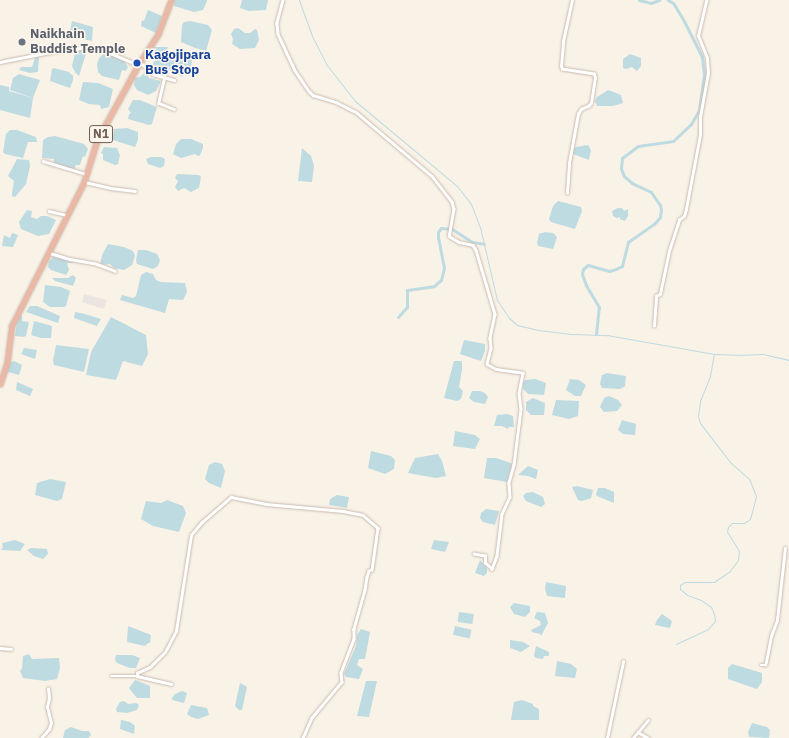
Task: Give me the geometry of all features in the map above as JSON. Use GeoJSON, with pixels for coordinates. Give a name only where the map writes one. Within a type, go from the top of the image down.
{"type":"FeatureCollection","features":[{"type":"Feature","properties":{"kind":"highway","name":"N1"},"geometry":{"type":"LineString","coordinates":[[0,384],[6,363],[12,325],[84,182],[97,140],[139,63],[163,24],[171,0]]}},
{"type":"Feature","properties":{"kind":"street"},"geometry":{"type":"LineString","coordinates":[[284,0],[277,23],[278,34],[294,69],[305,87],[313,95],[352,108],[393,144],[422,166],[432,176],[452,202],[454,209],[449,236],[460,242],[474,245],[481,262],[486,288],[495,314],[490,338],[491,348],[487,364],[496,369],[523,372],[519,393],[521,409],[514,465],[509,484],[510,497],[502,514],[497,556],[492,568],[485,564],[485,556],[474,554]]}},
{"type":"Feature","properties":{"kind":"street"},"geometry":{"type":"LineString","coordinates":[[567,193],[569,163],[578,114],[581,109],[591,103],[595,78],[594,74],[562,69],[561,66],[562,45],[572,0]]}},
{"type":"Feature","properties":{"kind":"street"},"geometry":{"type":"LineString","coordinates":[[654,326],[656,296],[660,294],[669,250],[679,220],[684,216],[686,209],[700,135],[700,117],[708,73],[708,58],[698,36],[706,0]]}},
{"type":"Feature","properties":{"kind":"street"},"geometry":{"type":"LineString","coordinates":[[0,62],[55,51],[90,47],[139,63],[153,74],[165,76],[174,80]]}},
{"type":"Feature","properties":{"kind":"street"},"geometry":{"type":"LineString","coordinates":[[165,76],[159,103],[174,109]]}},
{"type":"Feature","properties":{"kind":"street"},"geometry":{"type":"LineString","coordinates":[[43,161],[86,174]]}},
{"type":"Feature","properties":{"kind":"street"},"geometry":{"type":"LineString","coordinates":[[84,182],[110,188],[136,191]]}},
{"type":"Feature","properties":{"kind":"street"},"geometry":{"type":"LineString","coordinates":[[49,211],[68,215]]}},
{"type":"Feature","properties":{"kind":"street"},"geometry":{"type":"LineString","coordinates":[[50,252],[70,260],[97,264],[115,271]]}},
{"type":"Feature","properties":{"kind":"street"},"geometry":{"type":"LineString","coordinates":[[137,676],[137,673],[150,667],[165,652],[176,631],[191,535],[201,523],[231,497],[266,504],[343,511],[363,515],[378,528],[372,570],[369,572],[367,577],[366,590],[354,629],[354,639],[341,673],[342,682],[312,718],[303,738]]}},
{"type":"Feature","properties":{"kind":"street"},"geometry":{"type":"LineString","coordinates":[[761,665],[766,662],[771,636],[777,620],[786,548]]}},
{"type":"Feature","properties":{"kind":"street"},"geometry":{"type":"LineString","coordinates":[[0,648],[11,649]]}},
{"type":"Feature","properties":{"kind":"street"},"geometry":{"type":"LineString","coordinates":[[607,738],[623,662]]}},
{"type":"Feature","properties":{"kind":"street"},"geometry":{"type":"LineString","coordinates":[[111,676],[137,676],[171,684]]}},
{"type":"Feature","properties":{"kind":"street"},"geometry":{"type":"LineString","coordinates":[[41,738],[49,729],[50,723],[47,707],[49,698],[48,689]]}},
{"type":"Feature","properties":{"kind":"street"},"geometry":{"type":"LineString","coordinates":[[633,738],[648,720]]}},
{"type":"Feature","properties":{"kind":"street"},"geometry":{"type":"LineString","coordinates":[[638,732],[648,738]]}},
{"type":"Feature","properties":{"kind":"shaded area"},"geometry":{"type":"Polygon","coordinates":[[[84,294],[107,300],[104,309],[82,302],[84,294]]]}},
{"type":"Feature","properties":{"kind":"water"},"geometry":{"type":"Polygon","coordinates":[[[174,0],[207,1],[203,10],[194,12],[174,6],[174,0]]]}},
{"type":"Feature","properties":{"kind":"water"},"geometry":{"type":"Polygon","coordinates":[[[242,0],[268,0],[266,10],[249,11],[240,8],[242,0]]]}},
{"type":"Feature","properties":{"kind":"water"},"geometry":{"type":"Polygon","coordinates":[[[148,10],[162,16],[156,33],[141,26],[142,20],[144,21],[148,10]]]}},
{"type":"Feature","properties":{"kind":"water"},"geometry":{"type":"Polygon","coordinates":[[[72,21],[93,27],[92,41],[69,36],[72,21]]]}},
{"type":"Feature","properties":{"kind":"water"},"geometry":{"type":"Polygon","coordinates":[[[190,21],[208,25],[212,30],[206,51],[181,42],[182,25],[184,22],[190,21]]]}},
{"type":"Feature","properties":{"kind":"water"},"geometry":{"type":"Polygon","coordinates":[[[238,28],[245,33],[250,33],[255,29],[257,30],[259,40],[255,48],[240,49],[232,44],[233,39],[231,34],[234,29],[238,28]]]}},
{"type":"Feature","properties":{"kind":"water"},"geometry":{"type":"Polygon","coordinates":[[[154,47],[168,47],[165,54],[173,57],[192,57],[191,72],[181,77],[179,73],[171,70],[161,71],[158,67],[151,67],[156,58],[151,50],[154,47]]]}},
{"type":"Feature","properties":{"kind":"water"},"geometry":{"type":"Polygon","coordinates":[[[76,49],[87,50],[79,76],[72,66],[76,49]]]}},
{"type":"Feature","properties":{"kind":"water"},"geometry":{"type":"Polygon","coordinates":[[[105,53],[124,61],[128,67],[126,71],[122,70],[119,80],[102,76],[98,72],[97,64],[99,58],[105,53]]]}},
{"type":"Feature","properties":{"kind":"water"},"geometry":{"type":"Polygon","coordinates":[[[630,54],[641,58],[641,66],[637,71],[632,67],[626,69],[623,68],[623,59],[630,54]]]}},
{"type":"Feature","properties":{"kind":"water"},"geometry":{"type":"Polygon","coordinates":[[[39,57],[38,72],[30,73],[19,70],[21,67],[32,67],[35,58],[39,57]]]}},
{"type":"Feature","properties":{"kind":"water"},"geometry":{"type":"Polygon","coordinates":[[[54,68],[69,72],[73,76],[70,88],[50,81],[52,69],[54,68]]]}},
{"type":"Feature","properties":{"kind":"water"},"geometry":{"type":"Polygon","coordinates":[[[146,71],[149,78],[161,81],[156,91],[148,95],[137,90],[134,85],[135,78],[140,77],[146,71]]]}},
{"type":"Feature","properties":{"kind":"water"},"geometry":{"type":"Polygon","coordinates":[[[19,74],[40,80],[33,98],[10,90],[13,78],[19,74]]]}},
{"type":"Feature","properties":{"kind":"water"},"geometry":{"type":"Polygon","coordinates":[[[83,82],[98,83],[113,89],[109,107],[101,109],[100,105],[89,104],[79,100],[83,82]]]}},
{"type":"Feature","properties":{"kind":"water"},"geometry":{"type":"Polygon","coordinates":[[[0,85],[9,87],[9,91],[33,98],[30,118],[0,110],[0,85]]]}},
{"type":"Feature","properties":{"kind":"water"},"geometry":{"type":"Polygon","coordinates":[[[608,90],[621,95],[623,103],[613,106],[597,106],[595,101],[597,97],[608,90]]]}},
{"type":"Feature","properties":{"kind":"water"},"geometry":{"type":"Polygon","coordinates":[[[133,100],[140,100],[157,107],[152,124],[149,125],[128,119],[129,114],[131,113],[128,109],[133,100]]]}},
{"type":"Feature","properties":{"kind":"water"},"geometry":{"type":"Polygon","coordinates":[[[127,128],[138,132],[138,140],[135,147],[113,140],[114,129],[127,128]]]}},
{"type":"Feature","properties":{"kind":"water"},"geometry":{"type":"Polygon","coordinates":[[[10,130],[17,130],[36,137],[37,142],[28,142],[23,158],[5,154],[3,152],[6,134],[10,130]]]}},
{"type":"Feature","properties":{"kind":"water"},"geometry":{"type":"Polygon","coordinates":[[[55,136],[84,144],[88,149],[85,157],[83,156],[80,165],[76,165],[74,170],[54,163],[54,159],[42,158],[43,140],[48,137],[55,136]]]}},
{"type":"Feature","properties":{"kind":"water"},"geometry":{"type":"Polygon","coordinates":[[[181,139],[191,139],[203,144],[200,155],[198,156],[195,154],[181,158],[173,154],[176,144],[181,139]]]}},
{"type":"Feature","properties":{"kind":"water"},"geometry":{"type":"Polygon","coordinates":[[[588,145],[591,150],[589,160],[573,154],[576,147],[588,145]]]}},
{"type":"Feature","properties":{"kind":"water"},"geometry":{"type":"Polygon","coordinates":[[[104,147],[117,148],[120,155],[118,164],[115,165],[103,160],[103,154],[101,153],[104,147]]]}},
{"type":"Feature","properties":{"kind":"water"},"geometry":{"type":"Polygon","coordinates":[[[302,148],[311,156],[314,166],[312,182],[298,181],[302,148]]]}},
{"type":"Feature","properties":{"kind":"water"},"geometry":{"type":"Polygon","coordinates":[[[151,157],[161,157],[165,159],[164,166],[160,168],[148,164],[146,159],[151,157]]]}},
{"type":"Feature","properties":{"kind":"water"},"geometry":{"type":"Polygon","coordinates":[[[17,159],[29,160],[30,166],[26,184],[15,197],[12,196],[14,181],[8,176],[17,159]]]}},
{"type":"Feature","properties":{"kind":"water"},"geometry":{"type":"Polygon","coordinates":[[[177,174],[199,175],[201,177],[199,188],[191,192],[184,188],[178,191],[175,187],[178,181],[175,178],[177,174]]]}},
{"type":"Feature","properties":{"kind":"water"},"geometry":{"type":"Polygon","coordinates":[[[558,201],[581,207],[582,211],[575,229],[551,222],[549,219],[553,206],[558,201]]]}},
{"type":"Feature","properties":{"kind":"water"},"geometry":{"type":"Polygon","coordinates":[[[622,208],[624,211],[628,209],[628,216],[625,221],[620,219],[620,217],[617,218],[613,216],[612,211],[622,208]]]}},
{"type":"Feature","properties":{"kind":"water"},"geometry":{"type":"Polygon","coordinates":[[[27,210],[32,211],[31,217],[37,219],[41,216],[47,216],[56,220],[49,234],[38,236],[21,229],[19,222],[27,210]]]}},
{"type":"Feature","properties":{"kind":"water"},"geometry":{"type":"Polygon","coordinates":[[[545,232],[553,233],[557,237],[553,249],[538,246],[537,243],[539,234],[545,232]]]}},
{"type":"Feature","properties":{"kind":"water"},"geometry":{"type":"Polygon","coordinates":[[[12,233],[18,235],[13,247],[2,246],[4,235],[10,238],[12,233]]]}},
{"type":"Feature","properties":{"kind":"water"},"geometry":{"type":"Polygon","coordinates":[[[108,244],[124,247],[133,251],[135,256],[132,265],[124,270],[114,268],[110,264],[100,265],[102,255],[108,244]]]}},
{"type":"Feature","properties":{"kind":"water"},"geometry":{"type":"Polygon","coordinates":[[[138,250],[146,250],[157,254],[160,260],[158,266],[153,269],[137,264],[136,260],[138,250]]]}},
{"type":"Feature","properties":{"kind":"water"},"geometry":{"type":"Polygon","coordinates":[[[53,257],[73,261],[73,263],[67,263],[69,270],[66,275],[51,270],[48,267],[49,261],[53,257]]]}},
{"type":"Feature","properties":{"kind":"water"},"geometry":{"type":"Polygon","coordinates":[[[146,272],[153,274],[156,280],[161,282],[185,283],[187,292],[183,300],[169,299],[165,313],[120,300],[122,295],[133,298],[136,296],[141,275],[146,272]]]}},
{"type":"Feature","properties":{"kind":"water"},"geometry":{"type":"Polygon","coordinates":[[[73,275],[76,278],[73,286],[55,281],[52,278],[68,278],[73,275]]]}},
{"type":"Feature","properties":{"kind":"water"},"geometry":{"type":"Polygon","coordinates":[[[45,285],[61,287],[70,291],[66,306],[50,307],[43,302],[45,285]]]}},
{"type":"Feature","properties":{"kind":"water"},"geometry":{"type":"Polygon","coordinates":[[[30,306],[37,306],[60,316],[58,323],[26,312],[30,306]]]}},
{"type":"Feature","properties":{"kind":"water"},"geometry":{"type":"Polygon","coordinates":[[[75,312],[101,319],[97,326],[74,318],[75,312]]]}},
{"type":"Feature","properties":{"kind":"water"},"geometry":{"type":"Polygon","coordinates":[[[18,315],[22,315],[22,321],[29,322],[26,336],[23,337],[15,336],[18,315]]]}},
{"type":"Feature","properties":{"kind":"water"},"geometry":{"type":"Polygon","coordinates":[[[111,317],[146,335],[148,354],[142,366],[123,361],[116,380],[86,375],[91,352],[111,317]]]}},
{"type":"Feature","properties":{"kind":"water"},"geometry":{"type":"Polygon","coordinates":[[[34,321],[52,326],[51,338],[41,338],[31,335],[34,321]]]}},
{"type":"Feature","properties":{"kind":"water"},"geometry":{"type":"Polygon","coordinates":[[[464,340],[485,344],[485,351],[481,361],[460,354],[464,340]]]}},
{"type":"Feature","properties":{"kind":"water"},"geometry":{"type":"Polygon","coordinates":[[[56,345],[89,349],[84,372],[54,365],[53,361],[56,345]]]}},
{"type":"Feature","properties":{"kind":"water"},"geometry":{"type":"Polygon","coordinates":[[[24,348],[37,350],[35,359],[21,354],[24,348]]]}},
{"type":"Feature","properties":{"kind":"water"},"geometry":{"type":"Polygon","coordinates":[[[14,361],[22,365],[19,375],[8,372],[9,363],[14,361]]]}},
{"type":"Feature","properties":{"kind":"water"},"geometry":{"type":"Polygon","coordinates":[[[454,361],[462,361],[459,387],[463,391],[461,399],[457,401],[444,398],[454,361]]]}},
{"type":"Feature","properties":{"kind":"water"},"geometry":{"type":"Polygon","coordinates":[[[607,373],[626,376],[625,386],[620,389],[602,388],[600,384],[602,375],[607,373]]]}},
{"type":"Feature","properties":{"kind":"water"},"geometry":{"type":"Polygon","coordinates":[[[535,379],[546,383],[544,395],[528,394],[523,389],[523,383],[525,380],[535,379]]]}},
{"type":"Feature","properties":{"kind":"water"},"geometry":{"type":"Polygon","coordinates":[[[570,379],[579,380],[586,385],[581,396],[575,396],[566,390],[570,379]]]}},
{"type":"Feature","properties":{"kind":"water"},"geometry":{"type":"Polygon","coordinates":[[[17,382],[33,389],[30,396],[16,390],[17,382]]]}},
{"type":"Feature","properties":{"kind":"water"},"geometry":{"type":"Polygon","coordinates":[[[472,391],[480,391],[485,393],[488,397],[485,404],[474,402],[469,398],[472,391]]]}},
{"type":"Feature","properties":{"kind":"water"},"geometry":{"type":"Polygon","coordinates":[[[609,396],[618,400],[622,405],[617,411],[604,412],[600,407],[604,398],[609,396]]]}},
{"type":"Feature","properties":{"kind":"water"},"geometry":{"type":"Polygon","coordinates":[[[533,398],[545,403],[544,415],[531,415],[526,410],[526,402],[533,398]]]}},
{"type":"Feature","properties":{"kind":"water"},"geometry":{"type":"Polygon","coordinates":[[[556,400],[579,401],[578,416],[569,419],[552,415],[556,400]]]}},
{"type":"Feature","properties":{"kind":"water"},"geometry":{"type":"Polygon","coordinates":[[[507,414],[513,416],[514,427],[509,427],[508,429],[502,426],[494,426],[497,415],[507,414]]]}},
{"type":"Feature","properties":{"kind":"water"},"geometry":{"type":"Polygon","coordinates":[[[622,420],[636,424],[635,435],[623,434],[618,430],[622,420]]]}},
{"type":"Feature","properties":{"kind":"water"},"geometry":{"type":"Polygon","coordinates":[[[455,431],[475,435],[480,439],[475,449],[453,446],[455,431]]]}},
{"type":"Feature","properties":{"kind":"water"},"geometry":{"type":"Polygon","coordinates":[[[371,451],[391,456],[395,460],[394,469],[385,474],[368,468],[371,451]]]}},
{"type":"Feature","properties":{"kind":"water"},"geometry":{"type":"Polygon","coordinates":[[[438,454],[442,461],[446,476],[436,478],[408,473],[415,458],[438,454]]]}},
{"type":"Feature","properties":{"kind":"water"},"geometry":{"type":"Polygon","coordinates":[[[487,458],[496,458],[511,463],[512,465],[507,482],[484,478],[487,458]]]}},
{"type":"Feature","properties":{"kind":"water"},"geometry":{"type":"Polygon","coordinates":[[[215,462],[222,464],[225,471],[221,488],[209,483],[205,479],[209,465],[215,462]]]}},
{"type":"Feature","properties":{"kind":"water"},"geometry":{"type":"Polygon","coordinates":[[[528,466],[538,470],[536,479],[518,475],[528,466]]]}},
{"type":"Feature","properties":{"kind":"water"},"geometry":{"type":"Polygon","coordinates":[[[50,479],[66,482],[62,499],[57,501],[35,495],[37,483],[50,479]]]}},
{"type":"Feature","properties":{"kind":"water"},"geometry":{"type":"Polygon","coordinates":[[[577,486],[593,490],[591,498],[582,501],[578,500],[572,487],[577,486]]]}},
{"type":"Feature","properties":{"kind":"water"},"geometry":{"type":"Polygon","coordinates":[[[598,488],[605,488],[614,492],[614,503],[597,496],[596,494],[598,488]]]}},
{"type":"Feature","properties":{"kind":"water"},"geometry":{"type":"Polygon","coordinates":[[[533,492],[543,497],[545,504],[541,507],[526,501],[523,496],[526,493],[533,492]]]}},
{"type":"Feature","properties":{"kind":"water"},"geometry":{"type":"Polygon","coordinates":[[[337,495],[349,497],[347,508],[329,505],[330,499],[337,495]]]}},
{"type":"Feature","properties":{"kind":"water"},"geometry":{"type":"Polygon","coordinates":[[[167,500],[183,506],[186,513],[179,532],[153,526],[141,519],[146,501],[161,503],[167,500]]]}},
{"type":"Feature","properties":{"kind":"water"},"geometry":{"type":"Polygon","coordinates":[[[486,509],[499,511],[495,525],[483,522],[480,518],[481,513],[486,509]]]}},
{"type":"Feature","properties":{"kind":"water"},"geometry":{"type":"Polygon","coordinates":[[[15,540],[25,544],[20,551],[1,550],[3,547],[2,543],[15,540]]]}},
{"type":"Feature","properties":{"kind":"water"},"geometry":{"type":"Polygon","coordinates":[[[434,540],[449,542],[445,552],[431,549],[434,540]]]}},
{"type":"Feature","properties":{"kind":"water"},"geometry":{"type":"Polygon","coordinates":[[[31,548],[47,549],[48,554],[43,559],[34,556],[27,550],[31,548]]]}},
{"type":"Feature","properties":{"kind":"water"},"geometry":{"type":"Polygon","coordinates":[[[480,560],[487,568],[487,573],[484,576],[475,573],[480,560]]]}},
{"type":"Feature","properties":{"kind":"water"},"geometry":{"type":"Polygon","coordinates":[[[546,582],[566,586],[565,598],[547,596],[545,589],[546,582]]]}},
{"type":"Feature","properties":{"kind":"water"},"geometry":{"type":"Polygon","coordinates":[[[514,603],[530,606],[530,612],[525,617],[514,614],[510,607],[514,603]]]}},
{"type":"Feature","properties":{"kind":"water"},"geometry":{"type":"Polygon","coordinates":[[[459,612],[474,614],[472,624],[458,622],[459,612]]]}},
{"type":"Feature","properties":{"kind":"water"},"geometry":{"type":"Polygon","coordinates":[[[537,612],[545,613],[548,623],[541,636],[540,634],[532,632],[531,630],[541,625],[540,621],[534,618],[537,612]]]}},
{"type":"Feature","properties":{"kind":"water"},"geometry":{"type":"Polygon","coordinates":[[[662,614],[672,621],[670,628],[655,625],[662,614]]]}},
{"type":"Feature","properties":{"kind":"water"},"geometry":{"type":"Polygon","coordinates":[[[128,626],[151,635],[150,643],[145,646],[127,642],[128,626]]]}},
{"type":"Feature","properties":{"kind":"water"},"geometry":{"type":"Polygon","coordinates":[[[455,626],[472,630],[470,639],[453,635],[455,626]]]}},
{"type":"Feature","properties":{"kind":"water"},"geometry":{"type":"Polygon","coordinates":[[[361,629],[370,632],[365,659],[359,659],[357,665],[363,669],[359,679],[346,677],[344,674],[356,646],[357,635],[361,629]]]}},
{"type":"Feature","properties":{"kind":"water"},"geometry":{"type":"Polygon","coordinates":[[[510,640],[523,642],[530,646],[521,652],[510,648],[510,640]]]}},
{"type":"Feature","properties":{"kind":"water"},"geometry":{"type":"Polygon","coordinates":[[[536,646],[549,652],[549,656],[544,656],[543,659],[536,658],[534,656],[536,646]]]}},
{"type":"Feature","properties":{"kind":"water"},"geometry":{"type":"Polygon","coordinates":[[[29,654],[32,659],[59,658],[60,668],[57,679],[45,681],[23,678],[20,671],[22,668],[23,656],[29,654]]]}},
{"type":"Feature","properties":{"kind":"water"},"geometry":{"type":"Polygon","coordinates":[[[116,655],[132,655],[140,658],[136,668],[130,668],[117,663],[115,660],[116,655]]]}},
{"type":"Feature","properties":{"kind":"water"},"geometry":{"type":"Polygon","coordinates":[[[557,661],[571,664],[577,669],[575,678],[555,676],[557,661]]]}},
{"type":"Feature","properties":{"kind":"water"},"geometry":{"type":"Polygon","coordinates":[[[732,664],[762,673],[762,682],[757,689],[728,679],[728,668],[732,664]]]}},
{"type":"Feature","properties":{"kind":"water"},"geometry":{"type":"Polygon","coordinates":[[[135,680],[150,686],[150,698],[137,698],[132,692],[129,688],[135,680]]]}},
{"type":"Feature","properties":{"kind":"water"},"geometry":{"type":"Polygon","coordinates":[[[366,681],[377,681],[369,717],[357,716],[366,681]]]}},
{"type":"Feature","properties":{"kind":"water"},"geometry":{"type":"Polygon","coordinates":[[[240,683],[247,687],[242,710],[239,710],[235,706],[240,683]]]}},
{"type":"Feature","properties":{"kind":"water"},"geometry":{"type":"Polygon","coordinates":[[[182,691],[187,693],[184,703],[172,700],[175,694],[182,691]]]}},
{"type":"Feature","properties":{"kind":"water"},"geometry":{"type":"Polygon","coordinates":[[[522,700],[533,704],[533,706],[539,709],[539,720],[511,720],[514,702],[522,700]]]}},
{"type":"Feature","properties":{"kind":"water"},"geometry":{"type":"Polygon","coordinates":[[[124,701],[128,704],[136,703],[139,705],[137,710],[127,713],[117,712],[116,709],[120,702],[124,701]]]}},
{"type":"Feature","properties":{"kind":"water"},"geometry":{"type":"Polygon","coordinates":[[[191,705],[207,708],[209,715],[198,719],[191,717],[187,714],[191,705]]]}},
{"type":"Feature","properties":{"kind":"water"},"geometry":{"type":"Polygon","coordinates":[[[121,720],[130,722],[135,726],[134,734],[120,729],[121,720]]]}},
{"type":"Feature","properties":{"kind":"water"},"geometry":{"type":"Polygon","coordinates":[[[752,723],[767,727],[770,730],[769,738],[749,737],[748,732],[752,723]]]}},
{"type":"Feature","properties":{"kind":"water"},"geometry":{"type":"Polygon","coordinates":[[[71,727],[82,731],[89,731],[91,735],[88,738],[63,738],[65,730],[71,727]]]}},
{"type":"Feature","properties":{"kind":"waterway"},"geometry":{"type":"LineString","coordinates":[[299,0],[312,36],[326,64],[355,101],[457,186],[471,204],[480,227],[497,300],[509,318],[517,325],[538,330],[573,334],[607,335],[714,354],[763,354],[789,360]]}},
{"type":"Feature","properties":{"kind":"waterway"},"geometry":{"type":"LineString","coordinates":[[639,0],[651,3],[659,0]]}},
{"type":"Feature","properties":{"kind":"waterway"},"geometry":{"type":"LineString","coordinates":[[596,334],[599,307],[586,285],[582,274],[583,269],[588,265],[609,271],[622,266],[628,242],[654,224],[660,217],[660,205],[651,192],[632,183],[624,176],[621,169],[622,158],[638,146],[673,141],[691,124],[699,110],[704,74],[702,57],[684,21],[673,3],[668,0]]}},
{"type":"Feature","properties":{"kind":"waterway"},"geometry":{"type":"LineString","coordinates":[[398,317],[407,307],[407,290],[434,286],[441,280],[444,268],[438,238],[438,232],[441,228],[452,229],[472,242],[484,244]]}},
{"type":"Feature","properties":{"kind":"waterway"},"geometry":{"type":"LineString","coordinates":[[676,644],[708,629],[715,621],[711,607],[701,600],[687,595],[680,589],[680,585],[685,582],[714,582],[729,572],[738,560],[739,551],[727,532],[728,527],[732,523],[744,523],[750,519],[756,496],[749,479],[730,462],[700,423],[698,416],[700,401],[710,376],[714,354]]}},
{"type":"Feature","properties":{"kind":"place","name":"Naikhain Buddist Temple"},"geometry":{"type":"Point","coordinates":[22,42]}},
{"type":"Feature","properties":{"kind":"place","name":"Kagojipara Bus Stop"},"geometry":{"type":"Point","coordinates":[137,63]}}]}
